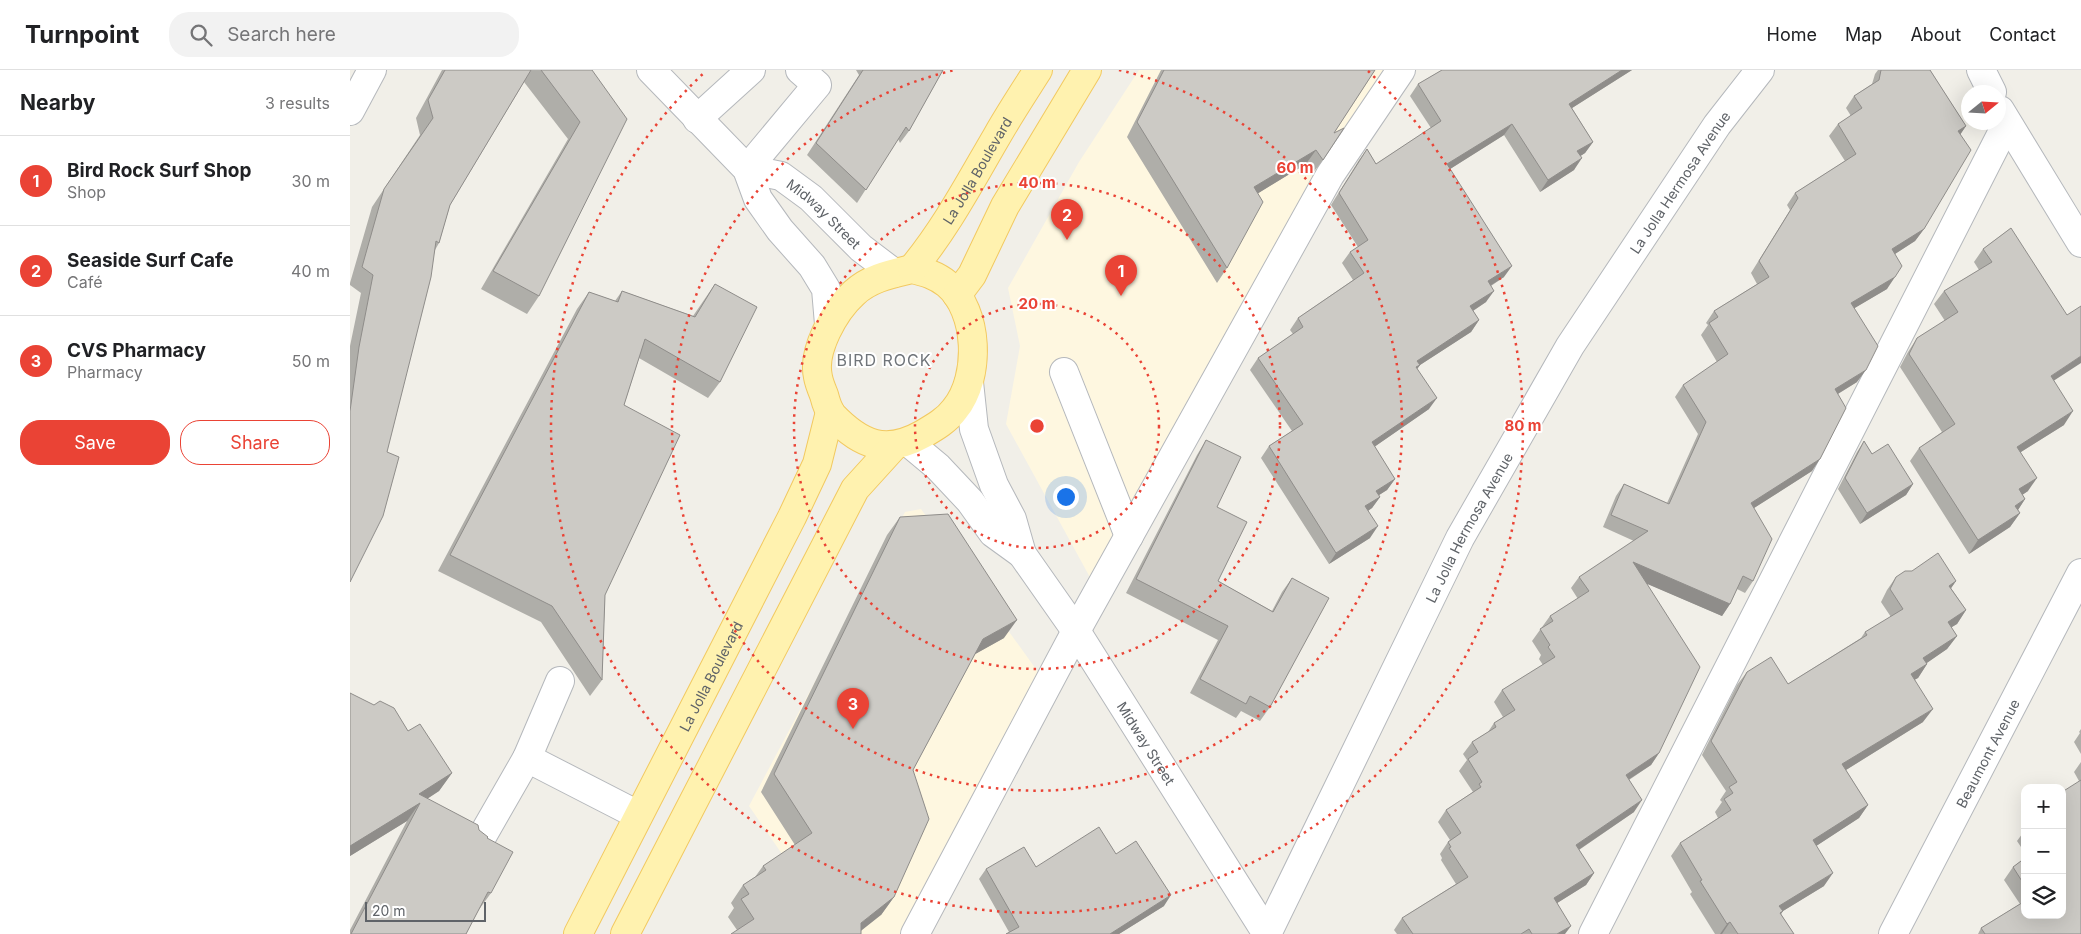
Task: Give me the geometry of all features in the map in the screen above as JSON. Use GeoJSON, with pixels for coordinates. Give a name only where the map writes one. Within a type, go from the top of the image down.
{"type":"FeatureCollection","features":[{"type":"Feature","properties":{"kind":"main road","name":"La Jolla Boulevard"},"geometry":{"type":"LineString","coordinates":[[903,271],[932,245],[969,187],[997,136],[1038,70]]}},
{"type":"Feature","properties":{"kind":"main road"},"geometry":{"type":"LineString","coordinates":[[957,295],[972,275],[1005,206],[1088,70]]}},
{"type":"Feature","properties":{"kind":"main road"},"geometry":{"type":"LineString","coordinates":[[625,934],[855,489],[901,444],[938,425],[956,408],[969,382],[974,354],[969,321],[957,295],[947,284],[931,273],[903,271],[876,279],[854,293],[829,324],[820,351],[817,376],[830,412],[848,431],[869,443],[901,444]]}},
{"type":"Feature","properties":{"kind":"main road","name":"La Jolla Boulevard"},"geometry":{"type":"LineString","coordinates":[[578,934],[796,508],[817,464],[830,412]]}},
{"type":"Feature","properties":{"kind":"street"},"geometry":{"type":"LineString","coordinates":[[350,111],[372,70]]}},
{"type":"Feature","properties":{"kind":"street"},"geometry":{"type":"LineString","coordinates":[[650,70],[747,169],[758,199],[780,230],[812,266],[826,290],[829,324]]}},
{"type":"Feature","properties":{"kind":"street"},"geometry":{"type":"LineString","coordinates":[[697,120],[751,70]]}},
{"type":"Feature","properties":{"kind":"street"},"geometry":{"type":"LineString","coordinates":[[747,169],[817,85],[800,70]]}},
{"type":"Feature","properties":{"kind":"street"},"geometry":{"type":"LineString","coordinates":[[915,934],[1076,631],[1330,175],[1401,70]]}},
{"type":"Feature","properties":{"kind":"street","name":"La Jolla Hermosa Avenue"},"geometry":{"type":"LineString","coordinates":[[1267,934],[1464,530],[1570,346],[1717,125],[1760,70]]}},
{"type":"Feature","properties":{"kind":"street"},"geometry":{"type":"LineString","coordinates":[[1980,70],[1988,85]]}},
{"type":"Feature","properties":{"kind":"street"},"geometry":{"type":"LineString","coordinates":[[2006,121],[2081,243]]}},
{"type":"Feature","properties":{"kind":"street"},"geometry":{"type":"LineString","coordinates":[[1593,934],[1994,130]]}},
{"type":"Feature","properties":{"kind":"street","name":"Midway Street"},"geometry":{"type":"LineString","coordinates":[[747,169],[781,176],[811,198],[861,248],[903,271]]}},
{"type":"Feature","properties":{"kind":"street"},"geometry":{"type":"LineString","coordinates":[[1064,372],[1129,536]]}},
{"type":"Feature","properties":{"kind":"street","name":"Midway Street"},"geometry":{"type":"LineString","coordinates":[[969,382],[974,429],[994,485],[1012,518],[1022,554]]}},
{"type":"Feature","properties":{"kind":"street","name":"Midway Street"},"geometry":{"type":"LineString","coordinates":[[901,444],[938,467],[970,501],[993,533],[1022,554],[1076,631],[1267,934]]}},
{"type":"Feature","properties":{"kind":"street","name":"Beaumont Avenue"},"geometry":{"type":"LineString","coordinates":[[1894,934],[2081,573]]}},
{"type":"Feature","properties":{"kind":"street"},"geometry":{"type":"LineString","coordinates":[[480,840],[527,758],[560,681]]}},
{"type":"Feature","properties":{"kind":"street"},"geometry":{"type":"LineString","coordinates":[[527,758],[638,816]]}},
{"type":"Feature","properties":{"kind":"shaded area"},"geometry":{"type":"Polygon","coordinates":[[[1139,70],[1411,70],[1092,581],[1006,424],[1020,346],[1008,288],[1079,162],[1139,70]]]}},
{"type":"Feature","properties":{"kind":"shaded area"},"geometry":{"type":"Polygon","coordinates":[[[921,509],[1038,672],[907,934],[837,934],[749,806],[905,512],[921,509]]]}},
{"type":"Feature","properties":{"kind":"building"},"geometry":{"type":"Polygon","coordinates":[[[445,70],[531,70],[450,205],[439,243],[436,241],[431,277],[387,452],[399,457],[383,516],[350,582],[350,411],[359,347],[373,275],[362,267],[384,189],[433,118],[428,100],[445,70]]]}},
{"type":"Feature","properties":{"kind":"building"},"geometry":{"type":"Polygon","coordinates":[[[541,70],[592,70],[627,119],[539,296],[493,271],[580,122],[541,70]]]}},
{"type":"Feature","properties":{"kind":"building"},"geometry":{"type":"Polygon","coordinates":[[[863,70],[943,70],[909,131],[906,127],[866,190],[816,143],[863,70]]]}},
{"type":"Feature","properties":{"kind":"building"},"geometry":{"type":"Polygon","coordinates":[[[1164,70],[1375,70],[1334,133],[1344,128],[1323,160],[1316,150],[1254,187],[1263,202],[1227,268],[1137,122],[1164,70]]]}},
{"type":"Feature","properties":{"kind":"building"},"geometry":{"type":"Polygon","coordinates":[[[1442,70],[1622,70],[1569,104],[1593,142],[1577,151],[1582,158],[1548,180],[1512,124],[1447,164],[1512,266],[1488,281],[1494,291],[1470,306],[1479,320],[1417,361],[1420,365],[1416,367],[1437,398],[1372,442],[1395,479],[1376,491],[1380,497],[1365,506],[1378,526],[1336,553],[1269,446],[1303,424],[1258,358],[1303,327],[1298,318],[1364,273],[1350,252],[1368,240],[1339,193],[1367,149],[1376,164],[1441,121],[1418,84],[1442,70]]]}},
{"type":"Feature","properties":{"kind":"building"},"geometry":{"type":"Polygon","coordinates":[[[1881,70],[1930,70],[1961,118],[1961,129],[1958,131],[1971,150],[1924,229],[1892,249],[1902,266],[1895,277],[1851,303],[1878,346],[1866,370],[1835,389],[1846,408],[1820,459],[1751,503],[1772,539],[1753,581],[1743,576],[1730,604],[1633,562],[1700,667],[1659,753],[1626,775],[1642,800],[1576,845],[1594,873],[1554,898],[1571,926],[1557,934],[1532,934],[1529,929],[1521,934],[1413,934],[1402,918],[1468,877],[1449,848],[1451,847],[1448,842],[1461,833],[1446,810],[1481,787],[1479,784],[1482,782],[1468,759],[1478,752],[1472,742],[1496,727],[1494,723],[1515,710],[1502,690],[1555,657],[1540,629],[1553,621],[1550,616],[1589,591],[1579,577],[1648,531],[1611,515],[1624,484],[1669,504],[1706,422],[1683,385],[1728,354],[1709,323],[1718,317],[1714,311],[1769,277],[1759,261],[1798,198],[1795,193],[1856,154],[1838,124],[1862,108],[1854,96],[1879,80],[1881,70]]]}},
{"type":"Feature","properties":{"kind":"building"},"geometry":{"type":"Polygon","coordinates":[[[2011,228],[2067,315],[2081,306],[2081,356],[2051,376],[2073,411],[2017,447],[2037,478],[2019,489],[2025,499],[2015,506],[2020,513],[1978,540],[1919,448],[1955,424],[1909,354],[1917,338],[1958,312],[1944,291],[1992,262],[1983,249],[2011,228]]]}},
{"type":"Feature","properties":{"kind":"building"},"geometry":{"type":"Polygon","coordinates":[[[715,284],[757,307],[720,382],[645,339],[624,405],[680,435],[605,595],[602,680],[552,606],[450,555],[589,292],[618,302],[622,291],[695,317],[715,284]]]}},
{"type":"Feature","properties":{"kind":"building"},"geometry":{"type":"Polygon","coordinates":[[[1206,440],[1241,457],[1217,507],[1247,522],[1218,581],[1273,612],[1292,578],[1329,598],[1270,707],[1250,696],[1246,704],[1200,679],[1228,626],[1136,579],[1206,440]]]}},
{"type":"Feature","properties":{"kind":"building"},"geometry":{"type":"Polygon","coordinates":[[[1864,441],[1872,454],[1888,444],[1913,484],[1867,513],[1845,478],[1864,441]]]}},
{"type":"Feature","properties":{"kind":"building"},"geometry":{"type":"Polygon","coordinates":[[[948,514],[1017,620],[983,639],[913,770],[929,819],[894,897],[861,923],[861,934],[731,934],[754,919],[741,899],[749,894],[743,885],[766,870],[763,866],[812,833],[774,774],[900,517],[948,514]]]}},
{"type":"Feature","properties":{"kind":"building"},"geometry":{"type":"Polygon","coordinates":[[[1938,553],[1956,581],[1949,586],[1966,610],[1948,622],[1957,636],[1923,658],[1927,664],[1911,674],[1933,709],[1842,764],[1868,805],[1813,840],[1833,873],[1779,906],[1783,911],[1780,913],[1794,934],[1738,934],[1730,922],[1727,924],[1700,881],[1702,880],[1680,843],[1731,810],[1724,799],[1733,793],[1729,787],[1737,782],[1711,741],[1747,672],[1771,657],[1788,684],[1867,635],[1865,632],[1903,609],[1890,589],[1896,577],[1905,571],[1912,571],[1938,553]]]}},
{"type":"Feature","properties":{"kind":"building"},"geometry":{"type":"Polygon","coordinates":[[[350,693],[374,705],[380,701],[394,708],[408,731],[420,724],[452,773],[419,794],[478,825],[479,830],[487,838],[513,852],[491,893],[488,892],[466,934],[351,934],[420,803],[350,846],[350,693]]]}},
{"type":"Feature","properties":{"kind":"building"},"geometry":{"type":"Polygon","coordinates":[[[2081,780],[2081,934],[1985,934],[1981,928],[2021,903],[2021,919],[2066,919],[2066,789],[2081,780]]]}},
{"type":"Feature","properties":{"kind":"building"},"geometry":{"type":"Polygon","coordinates":[[[1099,827],[1116,854],[1136,841],[1171,895],[1110,934],[1006,934],[1019,927],[986,869],[1024,847],[1036,867],[1099,827]]]}},
{"type":"Feature","properties":{"kind":"building"},"geometry":{"type":"Polygon","coordinates":[[[2021,861],[2021,880],[2013,867],[2021,861]]]}},
{"type":"Feature","properties":{"kind":"place","name":"Seaside Surf Cafe"},"geometry":{"type":"Point","coordinates":[1067,240]}},
{"type":"Feature","properties":{"kind":"place","name":"Bird Rock Surf Shop"},"geometry":{"type":"Point","coordinates":[1121,296]}},
{"type":"Feature","properties":{"kind":"place","name":"CVS Pharmacy"},"geometry":{"type":"Point","coordinates":[853,729]}},
{"type":"Feature","properties":{"kind":"district","name":"BIRD ROCK"},"geometry":{"type":"Point","coordinates":[884,360]}}]}
